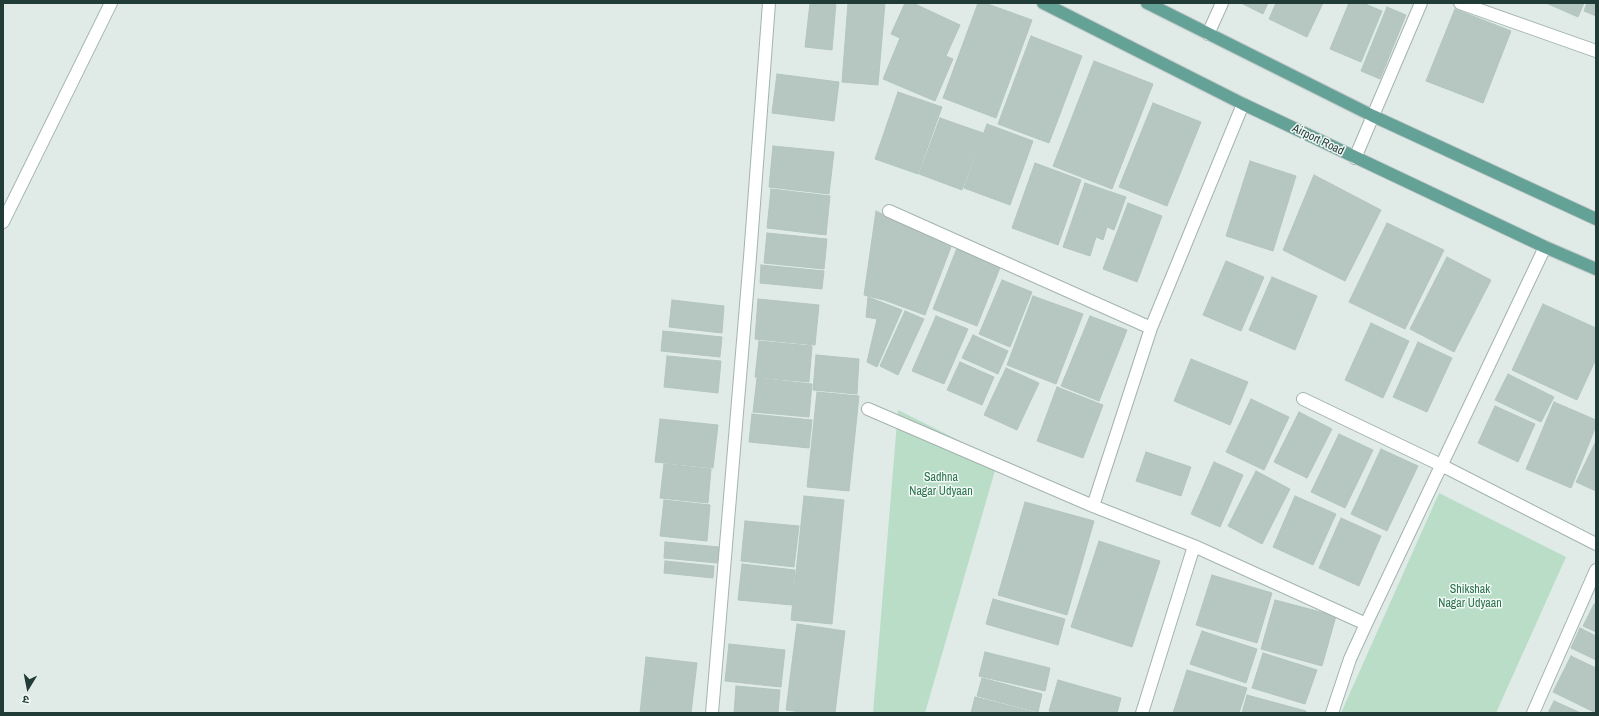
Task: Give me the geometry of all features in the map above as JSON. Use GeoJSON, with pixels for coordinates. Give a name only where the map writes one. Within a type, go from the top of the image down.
{"type":"FeatureCollection","features":[{"type":"Feature","properties":{"kind":"main road","name":"Airport Road"},"geometry":{"type":"LineString","coordinates":[[1043,3],[1243,104],[1596,270]]}},
{"type":"Feature","properties":{"kind":"main road"},"geometry":{"type":"LineString","coordinates":[[1147,3],[1373,116],[1596,219]]}},
{"type":"Feature","properties":{"kind":"street"},"geometry":{"type":"LineString","coordinates":[[3,222],[111,3]]}},
{"type":"Feature","properties":{"kind":"street"},"geometry":{"type":"LineString","coordinates":[[712,713],[750,257],[769,3]]}},
{"type":"Feature","properties":{"kind":"street"},"geometry":{"type":"LineString","coordinates":[[1208,34],[1222,3]]}},
{"type":"Feature","properties":{"kind":"street"},"geometry":{"type":"LineString","coordinates":[[1356,158],[1421,3]]}},
{"type":"Feature","properties":{"kind":"street"},"geometry":{"type":"LineString","coordinates":[[1460,3],[1596,51]]}},
{"type":"Feature","properties":{"kind":"street"},"geometry":{"type":"LineString","coordinates":[[1093,506],[1151,328],[1243,104]]}},
{"type":"Feature","properties":{"kind":"street"},"geometry":{"type":"LineString","coordinates":[[888,211],[1151,328]]}},
{"type":"Feature","properties":{"kind":"street"},"geometry":{"type":"LineString","coordinates":[[1332,713],[1350,659],[1545,247]]}},
{"type":"Feature","properties":{"kind":"street"},"geometry":{"type":"LineString","coordinates":[[1303,399],[1441,465],[1596,544]]}},
{"type":"Feature","properties":{"kind":"street"},"geometry":{"type":"LineString","coordinates":[[868,409],[1093,506],[1194,546],[1366,624]]}},
{"type":"Feature","properties":{"kind":"street"},"geometry":{"type":"LineString","coordinates":[[1142,713],[1194,546]]}},
{"type":"Feature","properties":{"kind":"street"},"geometry":{"type":"LineString","coordinates":[[1533,713],[1596,570]]}},
{"type":"Feature","properties":{"kind":"green space","name":"Sadhna Nagar Udyaan"},"geometry":{"type":"Polygon","coordinates":[[[898,410],[998,460],[925,713],[873,713],[898,410]]]}},
{"type":"Feature","properties":{"kind":"green space","name":"Shikshak Nagar Udyaan"},"geometry":{"type":"Polygon","coordinates":[[[1439,493],[1566,557],[1496,713],[1341,713],[1439,493]]]}},
{"type":"Feature","properties":{"kind":"building"},"geometry":{"type":"Polygon","coordinates":[[[810,3],[836,3],[832,50],[805,47],[810,3]]]}},
{"type":"Feature","properties":{"kind":"building"},"geometry":{"type":"Polygon","coordinates":[[[848,3],[885,3],[878,85],[842,82],[848,3]]]}},
{"type":"Feature","properties":{"kind":"building"},"geometry":{"type":"Polygon","coordinates":[[[905,3],[913,3],[960,25],[946,56],[953,59],[935,101],[883,79],[900,38],[891,34],[905,3]]]}},
{"type":"Feature","properties":{"kind":"building"},"geometry":{"type":"Polygon","coordinates":[[[978,3],[985,3],[1032,20],[996,118],[943,98],[978,3]]]}},
{"type":"Feature","properties":{"kind":"building"},"geometry":{"type":"Polygon","coordinates":[[[1241,3],[1268,3],[1263,14],[1241,3]]]}},
{"type":"Feature","properties":{"kind":"building"},"geometry":{"type":"Polygon","coordinates":[[[1276,3],[1323,3],[1307,37],[1269,19],[1276,3]]]}},
{"type":"Feature","properties":{"kind":"building"},"geometry":{"type":"Polygon","coordinates":[[[1349,3],[1363,3],[1382,11],[1361,62],[1330,49],[1349,3]]]}},
{"type":"Feature","properties":{"kind":"building"},"geometry":{"type":"Polygon","coordinates":[[[1546,3],[1584,3],[1578,17],[1546,3]]]}},
{"type":"Feature","properties":{"kind":"building"},"geometry":{"type":"Polygon","coordinates":[[[1587,3],[1596,3],[1596,16],[1584,11],[1587,3]]]}},
{"type":"Feature","properties":{"kind":"building"},"geometry":{"type":"Polygon","coordinates":[[[1387,7],[1406,15],[1380,79],[1361,71],[1387,7]]]}},
{"type":"Feature","properties":{"kind":"building"},"geometry":{"type":"Polygon","coordinates":[[[1455,9],[1511,31],[1483,103],[1426,81],[1455,9]]]}},
{"type":"Feature","properties":{"kind":"building"},"geometry":{"type":"Polygon","coordinates":[[[1031,36],[1082,56],[1049,143],[998,124],[1031,36]]]}},
{"type":"Feature","properties":{"kind":"building"},"geometry":{"type":"Polygon","coordinates":[[[1094,61],[1153,84],[1112,189],[1053,166],[1094,61]]]}},
{"type":"Feature","properties":{"kind":"building"},"geometry":{"type":"Polygon","coordinates":[[[777,74],[839,82],[834,121],[772,113],[777,74]]]}},
{"type":"Feature","properties":{"kind":"building"},"geometry":{"type":"Polygon","coordinates":[[[898,92],[942,107],[918,174],[875,159],[898,92]]]}},
{"type":"Feature","properties":{"kind":"building"},"geometry":{"type":"Polygon","coordinates":[[[1153,103],[1201,122],[1167,206],[1119,187],[1153,103]]]}},
{"type":"Feature","properties":{"kind":"building"},"geometry":{"type":"Polygon","coordinates":[[[940,118],[983,133],[962,190],[919,174],[940,118]]]}},
{"type":"Feature","properties":{"kind":"building"},"geometry":{"type":"Polygon","coordinates":[[[987,124],[1033,141],[1010,205],[964,188],[987,124]]]}},
{"type":"Feature","properties":{"kind":"building"},"geometry":{"type":"Polygon","coordinates":[[[773,146],[834,152],[829,194],[769,187],[773,146]]]}},
{"type":"Feature","properties":{"kind":"building"},"geometry":{"type":"Polygon","coordinates":[[[1250,161],[1296,176],[1273,251],[1226,236],[1250,161]]]}},
{"type":"Feature","properties":{"kind":"building"},"geometry":{"type":"Polygon","coordinates":[[[1035,163],[1081,180],[1058,245],[1012,228],[1035,163]]]}},
{"type":"Feature","properties":{"kind":"building"},"geometry":{"type":"Polygon","coordinates":[[[1314,175],[1381,210],[1345,281],[1283,250],[1314,175]]]}},
{"type":"Feature","properties":{"kind":"building"},"geometry":{"type":"Polygon","coordinates":[[[1085,183],[1126,197],[1114,230],[1107,227],[1103,240],[1096,237],[1090,256],[1063,247],[1085,183]]]}},
{"type":"Feature","properties":{"kind":"building"},"geometry":{"type":"Polygon","coordinates":[[[771,189],[830,196],[826,235],[767,228],[771,189]]]}},
{"type":"Feature","properties":{"kind":"building"},"geometry":{"type":"Polygon","coordinates":[[[1128,203],[1162,216],[1137,282],[1103,269],[1128,203]]]}},
{"type":"Feature","properties":{"kind":"building"},"geometry":{"type":"Polygon","coordinates":[[[876,211],[951,247],[925,315],[884,300],[864,295],[876,211]]]}},
{"type":"Feature","properties":{"kind":"building"},"geometry":{"type":"Polygon","coordinates":[[[1387,223],[1444,250],[1405,329],[1349,302],[1387,223]]]}},
{"type":"Feature","properties":{"kind":"building"},"geometry":{"type":"Polygon","coordinates":[[[767,233],[827,239],[824,269],[764,263],[767,233]]]}},
{"type":"Feature","properties":{"kind":"building"},"geometry":{"type":"Polygon","coordinates":[[[957,248],[1001,265],[977,326],[933,309],[957,248]]]}},
{"type":"Feature","properties":{"kind":"building"},"geometry":{"type":"Polygon","coordinates":[[[1447,257],[1491,280],[1454,352],[1410,329],[1447,257]]]}},
{"type":"Feature","properties":{"kind":"building"},"geometry":{"type":"Polygon","coordinates":[[[1226,261],[1264,277],[1241,331],[1203,315],[1226,261]]]}},
{"type":"Feature","properties":{"kind":"building"},"geometry":{"type":"Polygon","coordinates":[[[761,265],[824,271],[822,289],[760,283],[761,265]]]}},
{"type":"Feature","properties":{"kind":"building"},"geometry":{"type":"Polygon","coordinates":[[[1272,277],[1317,296],[1295,350],[1249,330],[1272,277]]]}},
{"type":"Feature","properties":{"kind":"building"},"geometry":{"type":"Polygon","coordinates":[[[1002,280],[1032,292],[1010,347],[979,334],[1002,280]]]}},
{"type":"Feature","properties":{"kind":"building"},"geometry":{"type":"Polygon","coordinates":[[[1033,296],[1083,314],[1056,384],[1007,365],[1033,296]]]}},
{"type":"Feature","properties":{"kind":"building"},"geometry":{"type":"Polygon","coordinates":[[[868,297],[902,310],[877,367],[867,362],[877,319],[866,317],[868,297]]]}},
{"type":"Feature","properties":{"kind":"building"},"geometry":{"type":"Polygon","coordinates":[[[758,299],[819,305],[815,345],[755,339],[758,299]]]}},
{"type":"Feature","properties":{"kind":"building"},"geometry":{"type":"Polygon","coordinates":[[[672,300],[724,306],[722,333],[669,327],[672,300]]]}},
{"type":"Feature","properties":{"kind":"building"},"geometry":{"type":"Polygon","coordinates":[[[1543,304],[1596,328],[1596,359],[1577,400],[1512,370],[1543,304]]]}},
{"type":"Feature","properties":{"kind":"building"},"geometry":{"type":"Polygon","coordinates":[[[905,311],[924,319],[898,375],[880,366],[905,311]]]}},
{"type":"Feature","properties":{"kind":"building"},"geometry":{"type":"Polygon","coordinates":[[[936,316],[968,329],[944,384],[912,371],[936,316]]]}},
{"type":"Feature","properties":{"kind":"building"},"geometry":{"type":"Polygon","coordinates":[[[1090,316],[1127,330],[1099,401],[1061,386],[1090,316]]]}},
{"type":"Feature","properties":{"kind":"building"},"geometry":{"type":"Polygon","coordinates":[[[1371,323],[1409,341],[1383,398],[1345,380],[1371,323]]]}},
{"type":"Feature","properties":{"kind":"building"},"geometry":{"type":"Polygon","coordinates":[[[663,331],[722,337],[720,357],[661,351],[663,331]]]}},
{"type":"Feature","properties":{"kind":"building"},"geometry":{"type":"Polygon","coordinates":[[[973,335],[1008,351],[998,374],[962,358],[973,335]]]}},
{"type":"Feature","properties":{"kind":"building"},"geometry":{"type":"Polygon","coordinates":[[[759,341],[812,346],[809,382],[755,377],[759,341]]]}},
{"type":"Feature","properties":{"kind":"building"},"geometry":{"type":"Polygon","coordinates":[[[1418,342],[1452,358],[1427,412],[1393,397],[1418,342]]]}},
{"type":"Feature","properties":{"kind":"building"},"geometry":{"type":"Polygon","coordinates":[[[816,355],[859,359],[857,394],[813,390],[816,355]]]}},
{"type":"Feature","properties":{"kind":"building"},"geometry":{"type":"Polygon","coordinates":[[[667,356],[721,361],[718,393],[664,387],[667,356]]]}},
{"type":"Feature","properties":{"kind":"building"},"geometry":{"type":"Polygon","coordinates":[[[1191,359],[1248,382],[1230,425],[1174,401],[1191,359]]]}},
{"type":"Feature","properties":{"kind":"building"},"geometry":{"type":"Polygon","coordinates":[[[960,362],[994,377],[982,405],[947,390],[960,362]]]}},
{"type":"Feature","properties":{"kind":"building"},"geometry":{"type":"Polygon","coordinates":[[[1006,368],[1039,383],[1017,430],[984,415],[1006,368]]]}},
{"type":"Feature","properties":{"kind":"building"},"geometry":{"type":"Polygon","coordinates":[[[1508,374],[1554,397],[1541,422],[1495,400],[1508,374]]]}},
{"type":"Feature","properties":{"kind":"building"},"geometry":{"type":"Polygon","coordinates":[[[757,378],[812,384],[809,417],[753,412],[757,378]]]}},
{"type":"Feature","properties":{"kind":"building"},"geometry":{"type":"Polygon","coordinates":[[[1057,387],[1103,405],[1083,458],[1037,441],[1057,387]]]}},
{"type":"Feature","properties":{"kind":"building"},"geometry":{"type":"Polygon","coordinates":[[[817,392],[859,396],[849,491],[807,487],[817,392]]]}},
{"type":"Feature","properties":{"kind":"building"},"geometry":{"type":"Polygon","coordinates":[[[1251,399],[1289,417],[1264,470],[1226,452],[1251,399]]]}},
{"type":"Feature","properties":{"kind":"building"},"geometry":{"type":"Polygon","coordinates":[[[1554,402],[1596,420],[1596,426],[1571,488],[1526,469],[1554,402]]]}},
{"type":"Feature","properties":{"kind":"building"},"geometry":{"type":"Polygon","coordinates":[[[1495,406],[1535,424],[1518,462],[1478,443],[1495,406]]]}},
{"type":"Feature","properties":{"kind":"building"},"geometry":{"type":"Polygon","coordinates":[[[1299,412],[1332,429],[1307,478],[1274,462],[1299,412]]]}},
{"type":"Feature","properties":{"kind":"building"},"geometry":{"type":"Polygon","coordinates":[[[752,414],[812,420],[809,448],[749,442],[752,414]]]}},
{"type":"Feature","properties":{"kind":"building"},"geometry":{"type":"Polygon","coordinates":[[[660,419],[718,425],[713,468],[655,462],[660,419]]]}},
{"type":"Feature","properties":{"kind":"building"},"geometry":{"type":"Polygon","coordinates":[[[1339,434],[1373,450],[1345,508],[1311,492],[1339,434]]]}},
{"type":"Feature","properties":{"kind":"building"},"geometry":{"type":"Polygon","coordinates":[[[1596,441],[1596,491],[1576,482],[1596,441]]]}},
{"type":"Feature","properties":{"kind":"building"},"geometry":{"type":"Polygon","coordinates":[[[1381,449],[1418,466],[1387,531],[1351,514],[1381,449]]]}},
{"type":"Feature","properties":{"kind":"building"},"geometry":{"type":"Polygon","coordinates":[[[1146,452],[1191,467],[1181,496],[1136,481],[1146,452]]]}},
{"type":"Feature","properties":{"kind":"building"},"geometry":{"type":"Polygon","coordinates":[[[1214,462],[1243,475],[1220,527],[1191,514],[1214,462]]]}},
{"type":"Feature","properties":{"kind":"building"},"geometry":{"type":"Polygon","coordinates":[[[664,464],[711,469],[708,503],[660,498],[664,464]]]}},
{"type":"Feature","properties":{"kind":"building"},"geometry":{"type":"Polygon","coordinates":[[[1256,471],[1290,489],[1262,544],[1228,526],[1256,471]]]}},
{"type":"Feature","properties":{"kind":"building"},"geometry":{"type":"Polygon","coordinates":[[[804,496],[844,500],[832,624],[791,620],[804,496]]]}},
{"type":"Feature","properties":{"kind":"building"},"geometry":{"type":"Polygon","coordinates":[[[1295,496],[1336,514],[1313,565],[1273,547],[1295,496]]]}},
{"type":"Feature","properties":{"kind":"building"},"geometry":{"type":"Polygon","coordinates":[[[664,500],[710,505],[707,541],[660,536],[664,500]]]}},
{"type":"Feature","properties":{"kind":"building"},"geometry":{"type":"Polygon","coordinates":[[[1025,502],[1094,521],[1067,615],[998,595],[1025,502]]]}},
{"type":"Feature","properties":{"kind":"building"},"geometry":{"type":"Polygon","coordinates":[[[1341,518],[1381,536],[1359,586],[1319,568],[1341,518]]]}},
{"type":"Feature","properties":{"kind":"building"},"geometry":{"type":"Polygon","coordinates":[[[745,521],[799,526],[794,567],[741,561],[745,521]]]}},
{"type":"Feature","properties":{"kind":"building"},"geometry":{"type":"Polygon","coordinates":[[[1099,541],[1160,561],[1132,647],[1071,627],[1099,541]]]}},
{"type":"Feature","properties":{"kind":"building"},"geometry":{"type":"Polygon","coordinates":[[[665,542],[719,547],[717,563],[664,558],[665,542]]]}},
{"type":"Feature","properties":{"kind":"building"},"geometry":{"type":"Polygon","coordinates":[[[665,561],[714,566],[713,578],[664,573],[665,561]]]}},
{"type":"Feature","properties":{"kind":"building"},"geometry":{"type":"Polygon","coordinates":[[[742,564],[795,570],[792,605],[738,600],[742,564]]]}},
{"type":"Feature","properties":{"kind":"building"},"geometry":{"type":"Polygon","coordinates":[[[1212,575],[1272,593],[1257,643],[1196,625],[1212,575]]]}},
{"type":"Feature","properties":{"kind":"building"},"geometry":{"type":"Polygon","coordinates":[[[993,599],[1065,619],[1058,645],[986,624],[993,599]]]}},
{"type":"Feature","properties":{"kind":"building"},"geometry":{"type":"Polygon","coordinates":[[[1275,600],[1336,616],[1322,666],[1261,649],[1275,600]]]}},
{"type":"Feature","properties":{"kind":"building"},"geometry":{"type":"Polygon","coordinates":[[[1594,604],[1596,605],[1596,632],[1583,626],[1594,604]]]}},
{"type":"Feature","properties":{"kind":"building"},"geometry":{"type":"Polygon","coordinates":[[[797,624],[845,631],[835,713],[809,713],[786,710],[797,624]]]}},
{"type":"Feature","properties":{"kind":"building"},"geometry":{"type":"Polygon","coordinates":[[[1580,628],[1596,636],[1596,660],[1571,648],[1580,628]]]}},
{"type":"Feature","properties":{"kind":"building"},"geometry":{"type":"Polygon","coordinates":[[[1202,631],[1257,649],[1246,683],[1190,664],[1202,631]]]}},
{"type":"Feature","properties":{"kind":"building"},"geometry":{"type":"Polygon","coordinates":[[[729,644],[785,650],[781,687],[725,681],[729,644]]]}},
{"type":"Feature","properties":{"kind":"building"},"geometry":{"type":"Polygon","coordinates":[[[985,652],[1050,668],[1045,691],[979,676],[985,652]]]}},
{"type":"Feature","properties":{"kind":"building"},"geometry":{"type":"Polygon","coordinates":[[[1263,653],[1317,670],[1305,704],[1252,688],[1263,653]]]}},
{"type":"Feature","properties":{"kind":"building"},"geometry":{"type":"Polygon","coordinates":[[[1571,656],[1596,668],[1596,713],[1553,692],[1571,656]]]}},
{"type":"Feature","properties":{"kind":"building"},"geometry":{"type":"Polygon","coordinates":[[[646,657],[697,663],[691,713],[640,713],[646,657]]]}},
{"type":"Feature","properties":{"kind":"building"},"geometry":{"type":"Polygon","coordinates":[[[1187,670],[1247,688],[1239,713],[1173,713],[1187,670]]]}},
{"type":"Feature","properties":{"kind":"building"},"geometry":{"type":"Polygon","coordinates":[[[982,678],[1042,694],[1038,712],[977,696],[982,678]]]}},
{"type":"Feature","properties":{"kind":"building"},"geometry":{"type":"Polygon","coordinates":[[[1058,680],[1121,698],[1117,713],[1056,713],[1049,711],[1058,680]]]}},
{"type":"Feature","properties":{"kind":"building"},"geometry":{"type":"Polygon","coordinates":[[[736,686],[780,690],[778,713],[734,713],[736,686]]]}},
{"type":"Feature","properties":{"kind":"building"},"geometry":{"type":"Polygon","coordinates":[[[1247,695],[1306,711],[1306,713],[1242,713],[1247,695]]]}},
{"type":"Feature","properties":{"kind":"building"},"geometry":{"type":"Polygon","coordinates":[[[975,697],[1037,713],[971,713],[975,697]]]}},
{"type":"Feature","properties":{"kind":"building"},"geometry":{"type":"Polygon","coordinates":[[[1554,701],[1581,713],[1548,713],[1554,701]]]}}]}
